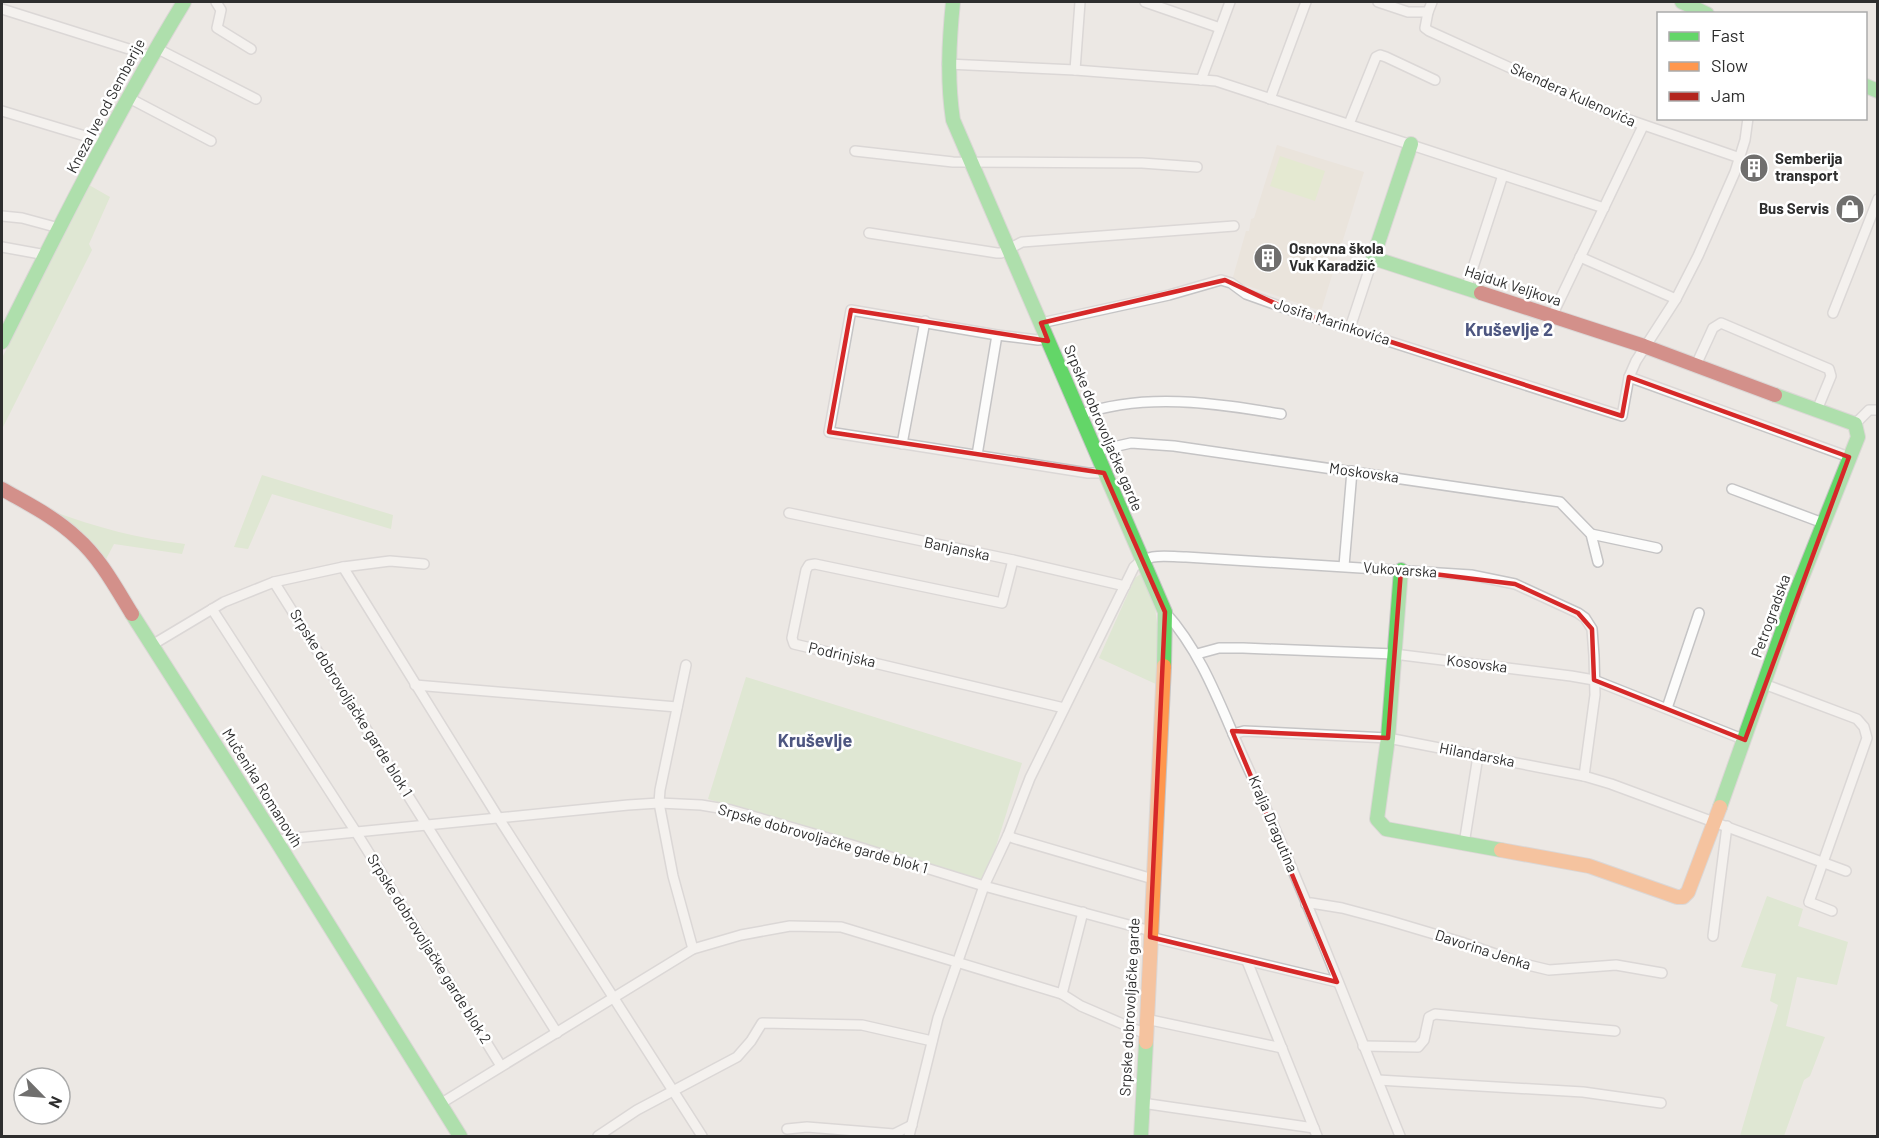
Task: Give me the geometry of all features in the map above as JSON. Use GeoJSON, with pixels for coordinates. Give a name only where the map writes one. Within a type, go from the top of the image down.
{"type":"FeatureCollection","features":[{"type":"Feature","properties":{"kind":"street","name":"Kneza Ive od Semberije"},"geometry":{"type":"LineString","coordinates":[[2,342],[105,142],[184,2]]}},
{"type":"Feature","properties":{"kind":"street"},"geometry":{"type":"LineString","coordinates":[[216,2],[221,10],[217,28],[251,49]]}},
{"type":"Feature","properties":{"kind":"street","name":"Srpske dobrovoljačke garde"},"geometry":{"type":"LineString","coordinates":[[952,2],[947,64],[948,91],[953,120],[1165,612],[1141,1137]]}},
{"type":"Feature","properties":{"kind":"street"},"geometry":{"type":"LineString","coordinates":[[1075,70],[1080,2]]}},
{"type":"Feature","properties":{"kind":"street"},"geometry":{"type":"LineString","coordinates":[[1145,2],[1220,28]]}},
{"type":"Feature","properties":{"kind":"street"},"geometry":{"type":"LineString","coordinates":[[1201,80],[1230,2]]}},
{"type":"Feature","properties":{"kind":"street"},"geometry":{"type":"LineString","coordinates":[[1270,99],[1306,2]]}},
{"type":"Feature","properties":{"kind":"street"},"geometry":{"type":"LineString","coordinates":[[1378,2],[1408,12],[1428,12],[1432,2]]}},
{"type":"Feature","properties":{"kind":"street"},"geometry":{"type":"LineString","coordinates":[[1682,2],[1703,12]]}},
{"type":"Feature","properties":{"kind":"street"},"geometry":{"type":"LineString","coordinates":[[2,9],[154,52],[256,99]]}},
{"type":"Feature","properties":{"kind":"street","name":"Skendera Kulenovića"},"geometry":{"type":"LineString","coordinates":[[1428,12],[1425,28],[1429,31],[1612,114],[1740,158]]}},
{"type":"Feature","properties":{"kind":"street"},"geometry":{"type":"LineString","coordinates":[[1349,124],[1376,57],[1380,55],[1386,57],[1435,80]]}},
{"type":"Feature","properties":{"kind":"street"},"geometry":{"type":"LineString","coordinates":[[947,64],[1075,70],[1216,81],[1604,208]]}},
{"type":"Feature","properties":{"kind":"street"},"geometry":{"type":"LineString","coordinates":[[129,98],[211,141]]}},
{"type":"Feature","properties":{"kind":"street"},"geometry":{"type":"LineString","coordinates":[[2,111],[105,142]]}},
{"type":"Feature","properties":{"kind":"street"},"geometry":{"type":"LineString","coordinates":[[1748,120],[1740,158],[1698,256],[1676,298],[1644,346],[1629,377],[1848,457]]}},
{"type":"Feature","properties":{"kind":"street"},"geometry":{"type":"LineString","coordinates":[[1552,316],[1643,126]]}},
{"type":"Feature","properties":{"kind":"street"},"geometry":{"type":"LineString","coordinates":[[1350,328],[1411,144]]}},
{"type":"Feature","properties":{"kind":"street"},"geometry":{"type":"LineString","coordinates":[[855,151],[953,162],[1142,163],[1197,167]]}},
{"type":"Feature","properties":{"kind":"street"},"geometry":{"type":"LineString","coordinates":[[1466,289],[1503,175]]}},
{"type":"Feature","properties":{"kind":"street"},"geometry":{"type":"LineString","coordinates":[[1833,313],[1878,199]]}},
{"type":"Feature","properties":{"kind":"street"},"geometry":{"type":"LineString","coordinates":[[2,216],[22,218],[59,228]]}},
{"type":"Feature","properties":{"kind":"street"},"geometry":{"type":"LineString","coordinates":[[869,233],[997,253],[1022,242],[1053,238],[1234,226]]}},
{"type":"Feature","properties":{"kind":"street"},"geometry":{"type":"LineString","coordinates":[[2,247],[46,255]]}},
{"type":"Feature","properties":{"kind":"street"},"geometry":{"type":"LineString","coordinates":[[1580,256],[1676,298]]}},
{"type":"Feature","properties":{"kind":"street","name":"Hajduk Veljkova"},"geometry":{"type":"LineString","coordinates":[[1372,258],[1644,346]]}},
{"type":"Feature","properties":{"kind":"street","name":"Josifa Marinkovića"},"geometry":{"type":"LineString","coordinates":[[1041,324],[1169,295],[1221,280],[1231,282],[1246,294],[1622,416],[1629,377]]}},
{"type":"Feature","properties":{"kind":"street"},"geometry":{"type":"LineString","coordinates":[[1047,339],[997,335],[926,321],[851,310],[829,432],[1088,473],[1104,472]]}},
{"type":"Feature","properties":{"kind":"street"},"geometry":{"type":"LineString","coordinates":[[902,444],[926,321]]}},
{"type":"Feature","properties":{"kind":"street"},"geometry":{"type":"LineString","coordinates":[[1696,365],[1713,328],[1721,323],[1829,369],[1831,376],[1817,410]]}},
{"type":"Feature","properties":{"kind":"street"},"geometry":{"type":"LineString","coordinates":[[977,455],[997,335]]}},
{"type":"Feature","properties":{"kind":"street"},"geometry":{"type":"LineString","coordinates":[[1644,346],[1855,424],[1869,410],[1878,410]]}},
{"type":"Feature","properties":{"kind":"street"},"geometry":{"type":"LineString","coordinates":[[1079,415],[1103,407],[1130,403],[1174,401],[1214,403],[1281,414]]}},
{"type":"Feature","properties":{"kind":"street","name":"Petrogradska"},"geometry":{"type":"LineString","coordinates":[[1713,936],[1720,824],[1745,740],[1795,595],[1848,457],[1859,439],[1859,431],[1855,424]]}},
{"type":"Feature","properties":{"kind":"street","name":"Moskovska"},"geometry":{"type":"LineString","coordinates":[[1095,451],[1118,444],[1142,443],[1560,502],[1591,534]]}},
{"type":"Feature","properties":{"kind":"street"},"geometry":{"type":"LineString","coordinates":[[1344,566],[1352,471]]}},
{"type":"Feature","properties":{"kind":"street","name":"Mučenika Romanovih"},"geometry":{"type":"LineString","coordinates":[[2,489],[39,508],[79,539],[103,568],[276,840],[460,1137]]}},
{"type":"Feature","properties":{"kind":"street"},"geometry":{"type":"LineString","coordinates":[[1732,489],[1823,524]]}},
{"type":"Feature","properties":{"kind":"street","name":"Banjanska"},"geometry":{"type":"LineString","coordinates":[[789,513],[1125,586]]}},
{"type":"Feature","properties":{"kind":"street"},"geometry":{"type":"LineString","coordinates":[[1598,562],[1591,534],[1657,548]]}},
{"type":"Feature","properties":{"kind":"street","name":"Vukovarska"},"geometry":{"type":"LineString","coordinates":[[1142,559],[1186,557],[1471,575],[1515,584],[1578,613],[1585,618],[1592,629],[1595,695],[1584,776]]}},
{"type":"Feature","properties":{"kind":"street"},"geometry":{"type":"LineString","coordinates":[[909,1137],[932,1041],[984,886],[1008,835],[1030,778],[1134,567],[1142,559]]}},
{"type":"Feature","properties":{"kind":"street","name":"Podrinjska"},"geometry":{"type":"LineString","coordinates":[[1013,560],[1002,603],[815,564],[809,565],[792,638],[794,644],[1064,708]]}},
{"type":"Feature","properties":{"kind":"street"},"geometry":{"type":"LineString","coordinates":[[152,645],[224,602],[274,582],[343,567],[390,561],[424,564]]}},
{"type":"Feature","properties":{"kind":"street"},"geometry":{"type":"LineString","coordinates":[[343,567],[498,817],[702,1137]]}},
{"type":"Feature","properties":{"kind":"street"},"geometry":{"type":"LineString","coordinates":[[1401,570],[1388,738],[1377,819],[1382,826],[1386,829],[1589,866],[1677,897],[1683,897],[1688,892],[1720,824]]}},
{"type":"Feature","properties":{"kind":"street","name":"Srpske dobrovoljačke garde blok 1"},"geometry":{"type":"LineString","coordinates":[[274,582],[427,825]]}},
{"type":"Feature","properties":{"kind":"street"},"geometry":{"type":"LineString","coordinates":[[212,609],[356,832]]}},
{"type":"Feature","properties":{"kind":"street","name":"Kralja Dragutina"},"geometry":{"type":"LineString","coordinates":[[1165,612],[1197,654],[1233,734],[1306,904],[1400,1137]]}},
{"type":"Feature","properties":{"kind":"street"},"geometry":{"type":"LineString","coordinates":[[1667,708],[1699,613]]}},
{"type":"Feature","properties":{"kind":"street","name":"Kosovska"},"geometry":{"type":"LineString","coordinates":[[1197,654],[1219,648],[1394,654],[1594,680],[1745,740]]}},
{"type":"Feature","properties":{"kind":"street"},"geometry":{"type":"LineString","coordinates":[[686,665],[659,803],[673,876],[693,950]]}},
{"type":"Feature","properties":{"kind":"street"},"geometry":{"type":"LineString","coordinates":[[1764,684],[1857,719],[1864,727],[1867,738],[1809,902],[1832,911]]}},
{"type":"Feature","properties":{"kind":"street"},"geometry":{"type":"LineString","coordinates":[[415,685],[677,707]]}},
{"type":"Feature","properties":{"kind":"street","name":"Hilandarska"},"geometry":{"type":"LineString","coordinates":[[1233,734],[1244,732],[1388,738],[1584,776],[1611,783],[1846,871]]}},
{"type":"Feature","properties":{"kind":"street"},"geometry":{"type":"LineString","coordinates":[[1464,844],[1478,756]]}},
{"type":"Feature","properties":{"kind":"street","name":"Srpske dobrovoljačke garde blok 1"},"geometry":{"type":"LineString","coordinates":[[276,840],[659,803],[701,805],[731,810],[984,886],[1083,912],[1150,934],[1247,961],[1337,982]]}},
{"type":"Feature","properties":{"kind":"street"},"geometry":{"type":"LineString","coordinates":[[427,825],[557,1032]]}},
{"type":"Feature","properties":{"kind":"street","name":"Srpske dobrovoljačke garde blok 2"},"geometry":{"type":"LineString","coordinates":[[356,832],[501,1066]]}},
{"type":"Feature","properties":{"kind":"street"},"geometry":{"type":"LineString","coordinates":[[1008,835],[1153,879]]}},
{"type":"Feature","properties":{"kind":"street","name":"Davorina Jenka"},"geometry":{"type":"LineString","coordinates":[[1306,904],[1353,911],[1549,970],[1616,964],[1662,973]]}},
{"type":"Feature","properties":{"kind":"street"},"geometry":{"type":"LineString","coordinates":[[1062,994],[1083,912]]}},
{"type":"Feature","properties":{"kind":"street"},"geometry":{"type":"LineString","coordinates":[[440,1104],[693,950],[741,935],[790,926],[841,927],[957,962],[1062,994],[1081,1006],[1146,1034]]}},
{"type":"Feature","properties":{"kind":"street"},"geometry":{"type":"LineString","coordinates":[[1247,961],[1316,1132]]}},
{"type":"Feature","properties":{"kind":"street"},"geometry":{"type":"LineString","coordinates":[[1363,1046],[1418,1047],[1424,1040],[1429,1017],[1435,1014],[1615,1031]]}},
{"type":"Feature","properties":{"kind":"street"},"geometry":{"type":"LineString","coordinates":[[1146,1019],[1282,1048]]}},
{"type":"Feature","properties":{"kind":"street"},"geometry":{"type":"LineString","coordinates":[[598,1137],[637,1110],[737,1057],[751,1041],[762,1023],[861,1024],[932,1041]]}},
{"type":"Feature","properties":{"kind":"street"},"geometry":{"type":"LineString","coordinates":[[1377,1080],[1583,1092],[1661,1103]]}},
{"type":"Feature","properties":{"kind":"street"},"geometry":{"type":"LineString","coordinates":[[1142,1103],[1316,1132]]}},
{"type":"Feature","properties":{"kind":"street"},"geometry":{"type":"LineString","coordinates":[[787,1129],[807,1127],[895,1135],[912,1125]]}},
{"type":"Feature","properties":{"kind":"highlighted area"},"geometry":{"type":"Polygon","coordinates":[[[1225,280],[1285,308],[1622,416],[1629,377],[1849,457],[1745,740],[1594,680],[1592,629],[1578,613],[1515,584],[1401,570],[1388,738],[1232,731],[1337,982],[1150,937],[1165,612],[1104,473],[829,432],[851,310],[1048,341],[1041,323],[1225,280]]]}},
{"type":"Feature","properties":{"kind":"shaded area"},"geometry":{"type":"Polygon","coordinates":[[[1277,145],[1364,172],[1321,311],[1236,282],[1233,277],[1246,231],[1249,231],[1251,219],[1254,218],[1277,145]]]}},
{"type":"Feature","properties":{"kind":"green space"},"geometry":{"type":"Polygon","coordinates":[[[1280,156],[1325,171],[1315,201],[1270,186],[1280,156]]]}},
{"type":"Feature","properties":{"kind":"green space"},"geometry":{"type":"Polygon","coordinates":[[[89,185],[110,197],[89,244],[92,250],[2,429],[2,358],[89,185]]]}},
{"type":"Feature","properties":{"kind":"green space"},"geometry":{"type":"Polygon","coordinates":[[[262,475],[393,515],[391,529],[272,494],[248,549],[234,547],[262,475]]]}},
{"type":"Feature","properties":{"kind":"green space"},"geometry":{"type":"Polygon","coordinates":[[[52,511],[118,532],[185,544],[182,554],[114,544],[104,563],[52,511]]]}},
{"type":"Feature","properties":{"kind":"green space"},"geometry":{"type":"Polygon","coordinates":[[[1142,573],[1155,607],[1160,649],[1158,685],[1099,658],[1135,578],[1142,573]]]}},
{"type":"Feature","properties":{"kind":"green space"},"geometry":{"type":"Polygon","coordinates":[[[746,677],[1022,763],[984,885],[708,799],[746,677]]]}},
{"type":"Feature","properties":{"kind":"green space"},"geometry":{"type":"Polygon","coordinates":[[[1767,896],[1803,909],[1798,926],[1848,942],[1837,985],[1797,977],[1786,1026],[1825,1037],[1810,1076],[1804,1080],[1784,1136],[1740,1136],[1778,1005],[1770,1001],[1776,974],[1741,967],[1767,896]]]}},
{"type":"Feature","properties":{"kind":"traffic: fast"},"geometry":{"type":"LineString","coordinates":[[2,342],[112,128],[184,2]]}},
{"type":"Feature","properties":{"kind":"traffic: fast"},"geometry":{"type":"LineString","coordinates":[[953,2],[949,61],[953,120],[1165,612],[1164,666]]}},
{"type":"Feature","properties":{"kind":"traffic: fast"},"geometry":{"type":"LineString","coordinates":[[1682,2],[1703,12]]}},
{"type":"Feature","properties":{"kind":"traffic: fast"},"geometry":{"type":"LineString","coordinates":[[1867,86],[1878,91]]}},
{"type":"Feature","properties":{"kind":"traffic: fast"},"geometry":{"type":"LineString","coordinates":[[1411,144],[1373,258],[1481,293]]}},
{"type":"Feature","properties":{"kind":"traffic: fast"},"geometry":{"type":"LineString","coordinates":[[1720,807],[1795,595],[1858,437],[1855,424],[1775,395]]}},
{"type":"Feature","properties":{"kind":"traffic: fast"},"geometry":{"type":"LineString","coordinates":[[1401,570],[1388,738],[1377,819],[1386,829],[1501,850]]}},
{"type":"Feature","properties":{"kind":"traffic: fast"},"geometry":{"type":"LineString","coordinates":[[132,614],[460,1136]]}},
{"type":"Feature","properties":{"kind":"traffic: fast"},"geometry":{"type":"LineString","coordinates":[[1141,1136],[1146,1042]]}},
{"type":"Feature","properties":{"kind":"traffic: slow"},"geometry":{"type":"LineString","coordinates":[[1146,1042],[1164,666]]}},
{"type":"Feature","properties":{"kind":"traffic: slow"},"geometry":{"type":"LineString","coordinates":[[1501,850],[1589,866],[1677,897],[1683,897],[1688,892],[1720,807]]}},
{"type":"Feature","properties":{"kind":"traffic: jam"},"geometry":{"type":"LineString","coordinates":[[1481,293],[1644,346],[1775,395]]}},
{"type":"Feature","properties":{"kind":"traffic: jam"},"geometry":{"type":"LineString","coordinates":[[2,489],[69,530],[93,555],[132,614]]}},
{"type":"Feature","properties":{"kind":"place","name":"Semberija transport"},"geometry":{"type":"Point","coordinates":[1754,168]}},
{"type":"Feature","properties":{"kind":"place","name":"Bus Servis"},"geometry":{"type":"Point","coordinates":[1850,209]}},
{"type":"Feature","properties":{"kind":"place","name":"Osnovna škola Vuk Karadžić"},"geometry":{"type":"Point","coordinates":[1268,258]}},
{"type":"Feature","properties":{"kind":"district","name":"Kruševlje 2"},"geometry":{"type":"Point","coordinates":[1509,330]}},
{"type":"Feature","properties":{"kind":"district","name":"Kruševlje"},"geometry":{"type":"Point","coordinates":[815,741]}}]}
